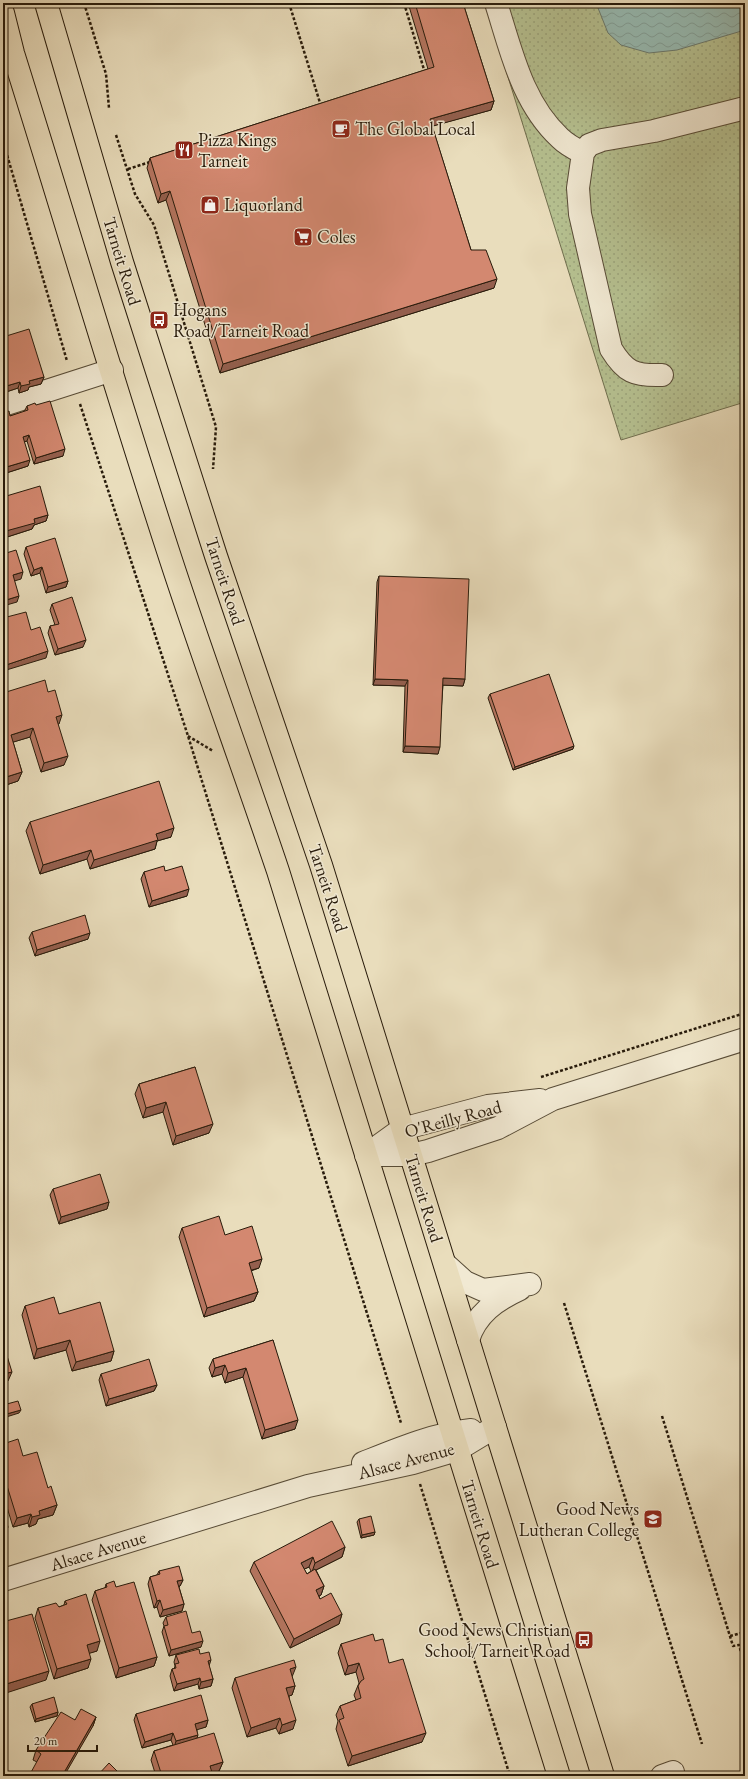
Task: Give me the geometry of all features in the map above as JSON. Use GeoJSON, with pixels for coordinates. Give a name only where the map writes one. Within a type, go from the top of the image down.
{"type":"FeatureCollection","features":[{"type":"Feature","properties":{"kind":"main road","name":"Tarneit Road"},"geometry":{"type":"LineString","coordinates":[[46,3],[122,262],[216,556],[321,865],[603,1776]]}},
{"type":"Feature","properties":{"kind":"main road","name":"Tarneit Road"},"geometry":{"type":"LineString","coordinates":[[3,13],[8,47],[172,562],[271,850],[559,1776]]}},
{"type":"Feature","properties":{"kind":"street"},"geometry":{"type":"LineString","coordinates":[[496,3],[524,88],[546,122],[560,139],[583,153]]}},
{"type":"Feature","properties":{"kind":"street"},"geometry":{"type":"LineString","coordinates":[[511,3],[520,76]]}},
{"type":"Feature","properties":{"kind":"street"},"geometry":{"type":"LineString","coordinates":[[662,375],[645,376],[630,372],[620,363],[610,349],[580,214],[578,188],[583,153],[589,145],[602,140],[654,131],[745,108]]}},
{"type":"Feature","properties":{"kind":"street"},"geometry":{"type":"LineString","coordinates":[[3,405],[74,384],[112,370]]}},
{"type":"Feature","properties":{"kind":"street","name":"O'Reilly Road"},"geometry":{"type":"LineString","coordinates":[[366,1155],[411,1155],[498,1128],[553,1099],[745,1040]]}},
{"type":"Feature","properties":{"kind":"street","name":"O'Reilly Road"},"geometry":{"type":"LineString","coordinates":[[366,1155],[402,1129],[488,1106],[553,1099]]}},
{"type":"Feature","properties":{"kind":"street"},"geometry":{"type":"LineString","coordinates":[[445,1264],[466,1282],[483,1290],[530,1284],[505,1296],[483,1312],[471,1329],[468,1340]]}},
{"type":"Feature","properties":{"kind":"street","name":"Alsace Avenue"},"geometry":{"type":"LineString","coordinates":[[3,1580],[308,1486],[413,1463],[454,1441],[495,1427]]}},
{"type":"Feature","properties":{"kind":"path"},"geometry":{"type":"LineString","coordinates":[[84,3],[106,74],[109,108]]}},
{"type":"Feature","properties":{"kind":"path"},"geometry":{"type":"LineString","coordinates":[[289,3],[323,111]]}},
{"type":"Feature","properties":{"kind":"path"},"geometry":{"type":"LineString","coordinates":[[404,3],[426,75]]}},
{"type":"Feature","properties":{"kind":"path"},"geometry":{"type":"LineString","coordinates":[[116,135],[135,194],[154,225],[216,427]]}},
{"type":"Feature","properties":{"kind":"path"},"geometry":{"type":"LineString","coordinates":[[3,141],[74,384],[191,743],[403,1430]]}},
{"type":"Feature","properties":{"kind":"path"},"geometry":{"type":"LineString","coordinates":[[128,169],[150,162]]}},
{"type":"Feature","properties":{"kind":"path"},"geometry":{"type":"LineString","coordinates":[[539,1077],[745,1013]]}},
{"type":"Feature","properties":{"kind":"path"},"geometry":{"type":"LineString","coordinates":[[564,1303],[702,1744]]}},
{"type":"Feature","properties":{"kind":"path"},"geometry":{"type":"LineString","coordinates":[[662,1416],[733,1646],[738,1645],[745,1666]]}},
{"type":"Feature","properties":{"kind":"path"},"geometry":{"type":"LineString","coordinates":[[418,1480],[510,1776]]}},
{"type":"Feature","properties":{"kind":"path"},"geometry":{"type":"LineString","coordinates":[[730,1636],[745,1632]]}},
{"type":"Feature","properties":{"kind":"path"},"geometry":{"type":"LineString","coordinates":[[741,1766],[745,1765]]}},
{"type":"Feature","properties":{"kind":"green space"},"geometry":{"type":"Polygon","coordinates":[[[485,3],[745,3],[745,402],[621,440],[485,3]]]}},
{"type":"Feature","properties":{"kind":"water"},"geometry":{"type":"Polygon","coordinates":[[[596,3],[745,3],[745,30],[677,50],[649,53],[621,45],[608,33],[596,3]]]}},
{"type":"Feature","properties":{"kind":"building"},"geometry":{"type":"Polygon","coordinates":[[[415,3],[463,3],[494,101],[430,119],[471,250],[486,250],[497,279],[223,364],[170,191],[161,194],[150,158],[434,67],[415,3]]]}},
{"type":"Feature","properties":{"kind":"building"},"geometry":{"type":"Polygon","coordinates":[[[29,329],[44,377],[29,381],[30,384],[21,386],[20,382],[3,387],[3,363],[7,361],[3,347],[3,337],[29,329]]]}},
{"type":"Feature","properties":{"kind":"building"},"geometry":{"type":"Polygon","coordinates":[[[50,401],[65,449],[36,458],[29,435],[23,437],[30,460],[3,468],[3,413],[9,411],[10,416],[28,410],[27,406],[35,403],[36,405],[50,401]]]}},
{"type":"Feature","properties":{"kind":"building"},"geometry":{"type":"Polygon","coordinates":[[[40,486],[48,515],[34,519],[35,523],[6,531],[3,521],[3,497],[40,486]]]}},
{"type":"Feature","properties":{"kind":"building"},"geometry":{"type":"Polygon","coordinates":[[[55,538],[68,581],[48,587],[42,567],[34,570],[26,547],[55,538]]]}},
{"type":"Feature","properties":{"kind":"building"},"geometry":{"type":"Polygon","coordinates":[[[16,550],[23,572],[13,575],[19,596],[3,601],[3,554],[16,550]]]}},
{"type":"Feature","properties":{"kind":"building"},"geometry":{"type":"Polygon","coordinates":[[[379,576],[469,579],[465,679],[443,678],[440,747],[405,746],[408,680],[375,679],[379,576]]]}},
{"type":"Feature","properties":{"kind":"building"},"geometry":{"type":"Polygon","coordinates":[[[72,597],[86,640],[58,649],[50,626],[59,624],[52,604],[72,597]]]}},
{"type":"Feature","properties":{"kind":"building"},"geometry":{"type":"Polygon","coordinates":[[[26,612],[31,630],[40,627],[48,651],[3,666],[3,618],[26,612]]]}},
{"type":"Feature","properties":{"kind":"building"},"geometry":{"type":"Polygon","coordinates":[[[549,674],[574,746],[515,767],[490,694],[549,674]]]}},
{"type":"Feature","properties":{"kind":"building"},"geometry":{"type":"Polygon","coordinates":[[[45,680],[48,692],[55,690],[62,715],[56,717],[68,756],[44,763],[33,728],[11,735],[22,772],[3,778],[3,693],[45,680]]]}},
{"type":"Feature","properties":{"kind":"building"},"geometry":{"type":"Polygon","coordinates":[[[159,781],[174,828],[156,834],[158,840],[94,860],[91,850],[43,865],[30,822],[159,781]]]}},
{"type":"Feature","properties":{"kind":"building"},"geometry":{"type":"Polygon","coordinates":[[[164,866],[165,871],[182,866],[189,889],[152,901],[144,872],[164,866]]]}},
{"type":"Feature","properties":{"kind":"building"},"geometry":{"type":"Polygon","coordinates":[[[85,915],[90,933],[37,950],[32,932],[85,915]]]}},
{"type":"Feature","properties":{"kind":"building"},"geometry":{"type":"Polygon","coordinates":[[[195,1067],[213,1124],[176,1136],[166,1102],[146,1108],[139,1084],[195,1067]]]}},
{"type":"Feature","properties":{"kind":"building"},"geometry":{"type":"Polygon","coordinates":[[[100,1174],[109,1202],[61,1217],[53,1189],[100,1174]]]}},
{"type":"Feature","properties":{"kind":"building"},"geometry":{"type":"Polygon","coordinates":[[[219,1216],[225,1235],[252,1226],[262,1259],[249,1263],[258,1292],[207,1308],[182,1228],[219,1216]]]}},
{"type":"Feature","properties":{"kind":"building"},"geometry":{"type":"Polygon","coordinates":[[[54,1297],[59,1314],[100,1302],[114,1351],[76,1362],[70,1340],[37,1349],[25,1306],[54,1297]]]}},
{"type":"Feature","properties":{"kind":"building"},"geometry":{"type":"Polygon","coordinates":[[[273,1340],[298,1420],[265,1430],[246,1368],[228,1373],[225,1365],[215,1368],[213,1359],[273,1340]]]}},
{"type":"Feature","properties":{"kind":"building"},"geometry":{"type":"Polygon","coordinates":[[[3,1343],[12,1372],[3,1374],[3,1343]]]}},
{"type":"Feature","properties":{"kind":"building"},"geometry":{"type":"Polygon","coordinates":[[[149,1359],[157,1385],[109,1399],[101,1374],[149,1359]]]}},
{"type":"Feature","properties":{"kind":"building"},"geometry":{"type":"Polygon","coordinates":[[[18,1401],[21,1410],[3,1415],[3,1405],[18,1401]]]}},
{"type":"Feature","properties":{"kind":"building"},"geometry":{"type":"Polygon","coordinates":[[[18,1439],[23,1456],[37,1452],[48,1488],[51,1486],[57,1505],[39,1511],[40,1515],[32,1517],[31,1514],[17,1518],[3,1473],[3,1444],[18,1439]]]}},
{"type":"Feature","properties":{"kind":"building"},"geometry":{"type":"Polygon","coordinates":[[[3,1509],[8,1527],[3,1528],[3,1509]]]}},
{"type":"Feature","properties":{"kind":"building"},"geometry":{"type":"Polygon","coordinates":[[[371,1516],[375,1532],[362,1535],[359,1519],[371,1516]]]}},
{"type":"Feature","properties":{"kind":"building"},"geometry":{"type":"Polygon","coordinates":[[[332,1521],[345,1547],[315,1563],[313,1557],[301,1563],[307,1574],[315,1569],[324,1586],[316,1590],[320,1599],[331,1593],[342,1614],[294,1639],[254,1562],[332,1521]]]}},
{"type":"Feature","properties":{"kind":"building"},"geometry":{"type":"Polygon","coordinates":[[[179,1566],[183,1580],[177,1581],[184,1604],[163,1610],[160,1600],[157,1601],[150,1577],[160,1574],[159,1571],[179,1566]]]}},
{"type":"Feature","properties":{"kind":"building"},"geometry":{"type":"Polygon","coordinates":[[[114,1581],[116,1587],[134,1582],[157,1657],[119,1668],[95,1591],[107,1587],[106,1584],[114,1581]]]}},
{"type":"Feature","properties":{"kind":"building"},"geometry":{"type":"Polygon","coordinates":[[[86,1594],[100,1641],[87,1645],[91,1659],[57,1669],[38,1608],[56,1603],[59,1607],[67,1604],[65,1601],[86,1594]]]}},
{"type":"Feature","properties":{"kind":"building"},"geometry":{"type":"Polygon","coordinates":[[[186,1611],[192,1633],[200,1631],[203,1641],[171,1650],[164,1626],[168,1625],[166,1617],[186,1611]]]}},
{"type":"Feature","properties":{"kind":"building"},"geometry":{"type":"Polygon","coordinates":[[[32,1614],[49,1671],[3,1685],[3,1618],[6,1621],[32,1614]]]}},
{"type":"Feature","properties":{"kind":"building"},"geometry":{"type":"Polygon","coordinates":[[[373,1634],[375,1641],[383,1639],[389,1663],[403,1659],[426,1733],[352,1756],[339,1720],[344,1718],[340,1706],[361,1698],[358,1686],[364,1679],[359,1663],[348,1666],[341,1644],[373,1634]]]}},
{"type":"Feature","properties":{"kind":"building"},"geometry":{"type":"Polygon","coordinates":[[[199,1649],[200,1654],[209,1652],[211,1660],[208,1661],[213,1679],[201,1682],[200,1678],[177,1684],[172,1669],[176,1668],[175,1664],[179,1663],[176,1655],[199,1649]]]}},
{"type":"Feature","properties":{"kind":"building"},"geometry":{"type":"Polygon","coordinates":[[[294,1660],[296,1667],[290,1669],[295,1686],[286,1688],[296,1720],[282,1725],[280,1718],[251,1728],[235,1678],[294,1660]]]}},
{"type":"Feature","properties":{"kind":"building"},"geometry":{"type":"Polygon","coordinates":[[[201,1695],[208,1720],[195,1724],[198,1735],[176,1741],[173,1733],[145,1742],[136,1714],[201,1695]]]}},
{"type":"Feature","properties":{"kind":"building"},"geometry":{"type":"Polygon","coordinates":[[[54,1697],[58,1712],[36,1719],[32,1704],[54,1697]]]}},
{"type":"Feature","properties":{"kind":"building"},"geometry":{"type":"Polygon","coordinates":[[[81,1709],[96,1717],[62,1776],[29,1776],[41,1754],[36,1750],[61,1712],[75,1720],[81,1709]]]}},
{"type":"Feature","properties":{"kind":"building"},"geometry":{"type":"Polygon","coordinates":[[[214,1733],[223,1762],[210,1766],[213,1776],[162,1776],[154,1751],[214,1733]]]}},
{"type":"Feature","properties":{"kind":"building"},"geometry":{"type":"Polygon","coordinates":[[[109,1763],[122,1776],[97,1776],[109,1763]]]}},
{"type":"Feature","properties":{"kind":"place","name":"The Global Local"},"geometry":{"type":"Point","coordinates":[341,129]}},
{"type":"Feature","properties":{"kind":"place","name":"Pizza Kings Tarneit"},"geometry":{"type":"Point","coordinates":[184,150]}},
{"type":"Feature","properties":{"kind":"place","name":"Liquorland"},"geometry":{"type":"Point","coordinates":[210,205]}},
{"type":"Feature","properties":{"kind":"place","name":"Coles"},"geometry":{"type":"Point","coordinates":[303,237]}},
{"type":"Feature","properties":{"kind":"place","name":"Hogans Road/Tarneit Road"},"geometry":{"type":"Point","coordinates":[159,320]}},
{"type":"Feature","properties":{"kind":"place","name":"Good News Lutheran College"},"geometry":{"type":"Point","coordinates":[653,1519]}},
{"type":"Feature","properties":{"kind":"place","name":"Good News Christian School/Tarneit Road"},"geometry":{"type":"Point","coordinates":[584,1640]}}]}
